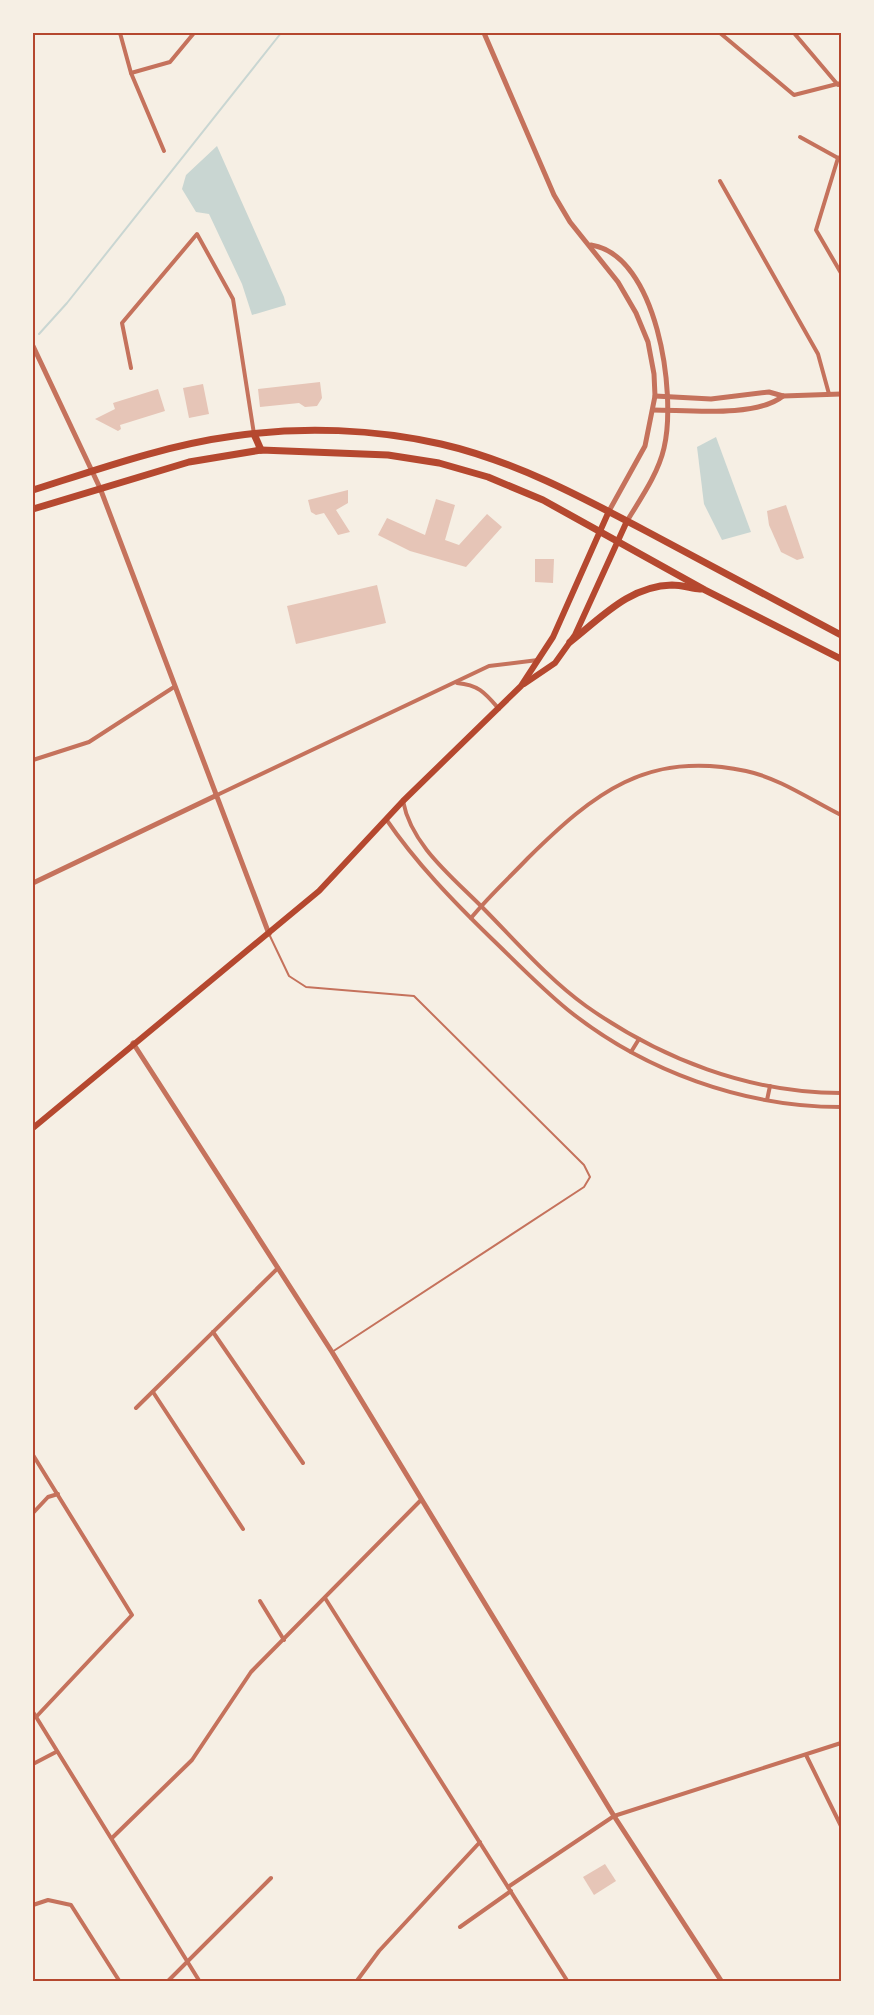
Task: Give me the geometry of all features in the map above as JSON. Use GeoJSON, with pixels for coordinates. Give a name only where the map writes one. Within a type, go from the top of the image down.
{"type":"FeatureCollection","features":[{"type":"Feature","properties":{"kind":"main road"},"geometry":{"type":"LineString","coordinates":[[33,490],[184,445],[254,434],[340,431],[392,435],[442,444],[535,476],[627,521],[841,635]]}},
{"type":"Feature","properties":{"kind":"main road"},"geometry":{"type":"LineString","coordinates":[[254,434],[261,450]]}},
{"type":"Feature","properties":{"kind":"main road"},"geometry":{"type":"LineString","coordinates":[[33,509],[189,462],[261,450],[388,455],[439,463],[488,477],[543,500],[705,590],[841,659]]}},
{"type":"Feature","properties":{"kind":"main road"},"geometry":{"type":"LineString","coordinates":[[33,1128],[319,891],[386,819],[521,686],[553,637],[609,512]]}},
{"type":"Feature","properties":{"kind":"main road"},"geometry":{"type":"LineString","coordinates":[[521,686],[555,663],[570,642],[627,521]]}},
{"type":"Feature","properties":{"kind":"main road"},"geometry":{"type":"LineString","coordinates":[[570,642],[608,608],[628,597],[672,585],[705,590]]}},
{"type":"Feature","properties":{"kind":"street"},"geometry":{"type":"LineString","coordinates":[[120,33],[132,74],[164,151]]}},
{"type":"Feature","properties":{"kind":"street"},"geometry":{"type":"LineString","coordinates":[[132,74],[170,62],[194,33]]}},
{"type":"Feature","properties":{"kind":"street"},"geometry":{"type":"LineString","coordinates":[[484,33],[554,195],[570,222],[591,245],[597,259],[618,282],[636,313],[648,342],[654,374],[655,396],[645,446],[609,512]]}},
{"type":"Feature","properties":{"kind":"street"},"geometry":{"type":"LineString","coordinates":[[720,33],[794,95],[839,84],[794,33]]}},
{"type":"Feature","properties":{"kind":"street"},"geometry":{"type":"LineString","coordinates":[[800,136],[839,157],[816,230],[841,273]]}},
{"type":"Feature","properties":{"kind":"street"},"geometry":{"type":"LineString","coordinates":[[720,181],[818,354],[829,394]]}},
{"type":"Feature","properties":{"kind":"street"},"geometry":{"type":"LineString","coordinates":[[131,368],[122,323],[196,234],[233,299],[254,434]]}},
{"type":"Feature","properties":{"kind":"street"},"geometry":{"type":"LineString","coordinates":[[591,245],[606,248],[631,273],[649,308],[662,343],[668,397],[664,449],[656,471],[627,521]]}},
{"type":"Feature","properties":{"kind":"street"},"geometry":{"type":"LineString","coordinates":[[33,346],[100,488],[269,934]]}},
{"type":"Feature","properties":{"kind":"street"},"geometry":{"type":"LineString","coordinates":[[655,396],[711,399],[769,392],[783,396],[841,394]]}},
{"type":"Feature","properties":{"kind":"street"},"geometry":{"type":"LineString","coordinates":[[653,410],[724,411],[774,403],[783,396]]}},
{"type":"Feature","properties":{"kind":"street"},"geometry":{"type":"LineString","coordinates":[[33,883],[489,666],[538,660]]}},
{"type":"Feature","properties":{"kind":"street"},"geometry":{"type":"LineString","coordinates":[[456,683],[472,684],[484,690],[499,709]]}},
{"type":"Feature","properties":{"kind":"street"},"geometry":{"type":"LineString","coordinates":[[33,760],[89,742],[174,687]]}},
{"type":"Feature","properties":{"kind":"street"},"geometry":{"type":"LineString","coordinates":[[471,918],[591,800],[625,780],[664,769],[705,766],[747,771],[795,791],[841,815]]}},
{"type":"Feature","properties":{"kind":"street"},"geometry":{"type":"LineString","coordinates":[[404,801],[409,826],[423,846],[481,906],[585,1005],[664,1053],[709,1071],[804,1093],[841,1093]]}},
{"type":"Feature","properties":{"kind":"street"},"geometry":{"type":"LineString","coordinates":[[386,819],[420,866],[471,918],[568,1010],[631,1052],[696,1082],[767,1100],[841,1107]]}},
{"type":"Feature","properties":{"kind":"street"},"geometry":{"type":"LineString","coordinates":[[631,1052],[639,1039]]}},
{"type":"Feature","properties":{"kind":"street"},"geometry":{"type":"LineString","coordinates":[[133,1043],[332,1352],[614,1816],[722,1982]]}},
{"type":"Feature","properties":{"kind":"street"},"geometry":{"type":"LineString","coordinates":[[767,1100],[770,1086]]}},
{"type":"Feature","properties":{"kind":"street"},"geometry":{"type":"LineString","coordinates":[[136,1408],[278,1268]]}},
{"type":"Feature","properties":{"kind":"street"},"geometry":{"type":"LineString","coordinates":[[213,1332],[303,1462]]}},
{"type":"Feature","properties":{"kind":"street"},"geometry":{"type":"LineString","coordinates":[[153,1392],[243,1529]]}},
{"type":"Feature","properties":{"kind":"street"},"geometry":{"type":"LineString","coordinates":[[33,1455],[132,1615],[34,1714],[200,1982]]}},
{"type":"Feature","properties":{"kind":"street"},"geometry":{"type":"LineString","coordinates":[[33,1513],[48,1497],[58,1494]]}},
{"type":"Feature","properties":{"kind":"street"},"geometry":{"type":"LineString","coordinates":[[112,1838],[192,1760],[251,1672],[421,1500]]}},
{"type":"Feature","properties":{"kind":"street"},"geometry":{"type":"LineString","coordinates":[[325,1598],[568,1982]]}},
{"type":"Feature","properties":{"kind":"street"},"geometry":{"type":"LineString","coordinates":[[260,1601],[284,1640]]}},
{"type":"Feature","properties":{"kind":"street"},"geometry":{"type":"LineString","coordinates":[[460,1927],[509,1889],[614,1816],[841,1743]]}},
{"type":"Feature","properties":{"kind":"street"},"geometry":{"type":"LineString","coordinates":[[33,1764],[57,1752]]}},
{"type":"Feature","properties":{"kind":"street"},"geometry":{"type":"LineString","coordinates":[[806,1755],[841,1826]]}},
{"type":"Feature","properties":{"kind":"street"},"geometry":{"type":"LineString","coordinates":[[356,1982],[380,1951],[480,1842]]}},
{"type":"Feature","properties":{"kind":"street"},"geometry":{"type":"LineString","coordinates":[[167,1982],[271,1878]]}},
{"type":"Feature","properties":{"kind":"street"},"geometry":{"type":"LineString","coordinates":[[33,1905],[48,1900],[71,1905],[120,1982]]}},
{"type":"Feature","properties":{"kind":"lane"},"geometry":{"type":"LineString","coordinates":[[269,934],[289,976],[306,987],[414,996],[584,1165],[590,1177],[584,1187],[332,1352]]}},
{"type":"Feature","properties":{"kind":"shaded area"},"geometry":{"type":"Polygon","coordinates":[[[217,146],[286,305],[252,315],[242,284],[209,214],[196,212],[182,189],[186,175],[217,146]]]}},
{"type":"Feature","properties":{"kind":"shaded area"},"geometry":{"type":"Polygon","coordinates":[[[716,437],[751,532],[722,540],[704,504],[697,447],[716,437]]]}},
{"type":"Feature","properties":{"kind":"building"},"geometry":{"type":"Polygon","coordinates":[[[320,382],[322,398],[317,406],[305,407],[299,403],[260,407],[258,389],[320,382]]]}},
{"type":"Feature","properties":{"kind":"building"},"geometry":{"type":"Polygon","coordinates":[[[203,384],[209,414],[189,418],[183,388],[203,384]]]}},
{"type":"Feature","properties":{"kind":"building"},"geometry":{"type":"Polygon","coordinates":[[[158,389],[165,411],[120,425],[121,429],[118,431],[95,419],[115,409],[113,403],[158,389]]]}},
{"type":"Feature","properties":{"kind":"building"},"geometry":{"type":"Polygon","coordinates":[[[348,490],[348,503],[336,510],[350,532],[338,535],[324,513],[316,515],[311,512],[308,500],[348,490]]]}},
{"type":"Feature","properties":{"kind":"building"},"geometry":{"type":"Polygon","coordinates":[[[436,499],[455,505],[445,540],[459,545],[487,514],[502,527],[466,567],[410,551],[378,535],[387,518],[425,535],[436,499]]]}},
{"type":"Feature","properties":{"kind":"building"},"geometry":{"type":"Polygon","coordinates":[[[786,505],[804,558],[797,560],[781,552],[769,525],[767,511],[786,505]]]}},
{"type":"Feature","properties":{"kind":"building"},"geometry":{"type":"Polygon","coordinates":[[[535,559],[554,559],[553,583],[535,582],[535,559]]]}},
{"type":"Feature","properties":{"kind":"building"},"geometry":{"type":"Polygon","coordinates":[[[377,585],[386,623],[296,644],[287,606],[377,585]]]}},
{"type":"Feature","properties":{"kind":"building"},"geometry":{"type":"Polygon","coordinates":[[[605,1864],[616,1881],[594,1895],[583,1877],[605,1864]]]}},
{"type":"Feature","properties":{"kind":"waterway"},"geometry":{"type":"LineString","coordinates":[[39,334],[67,303],[281,33]]}}]}
